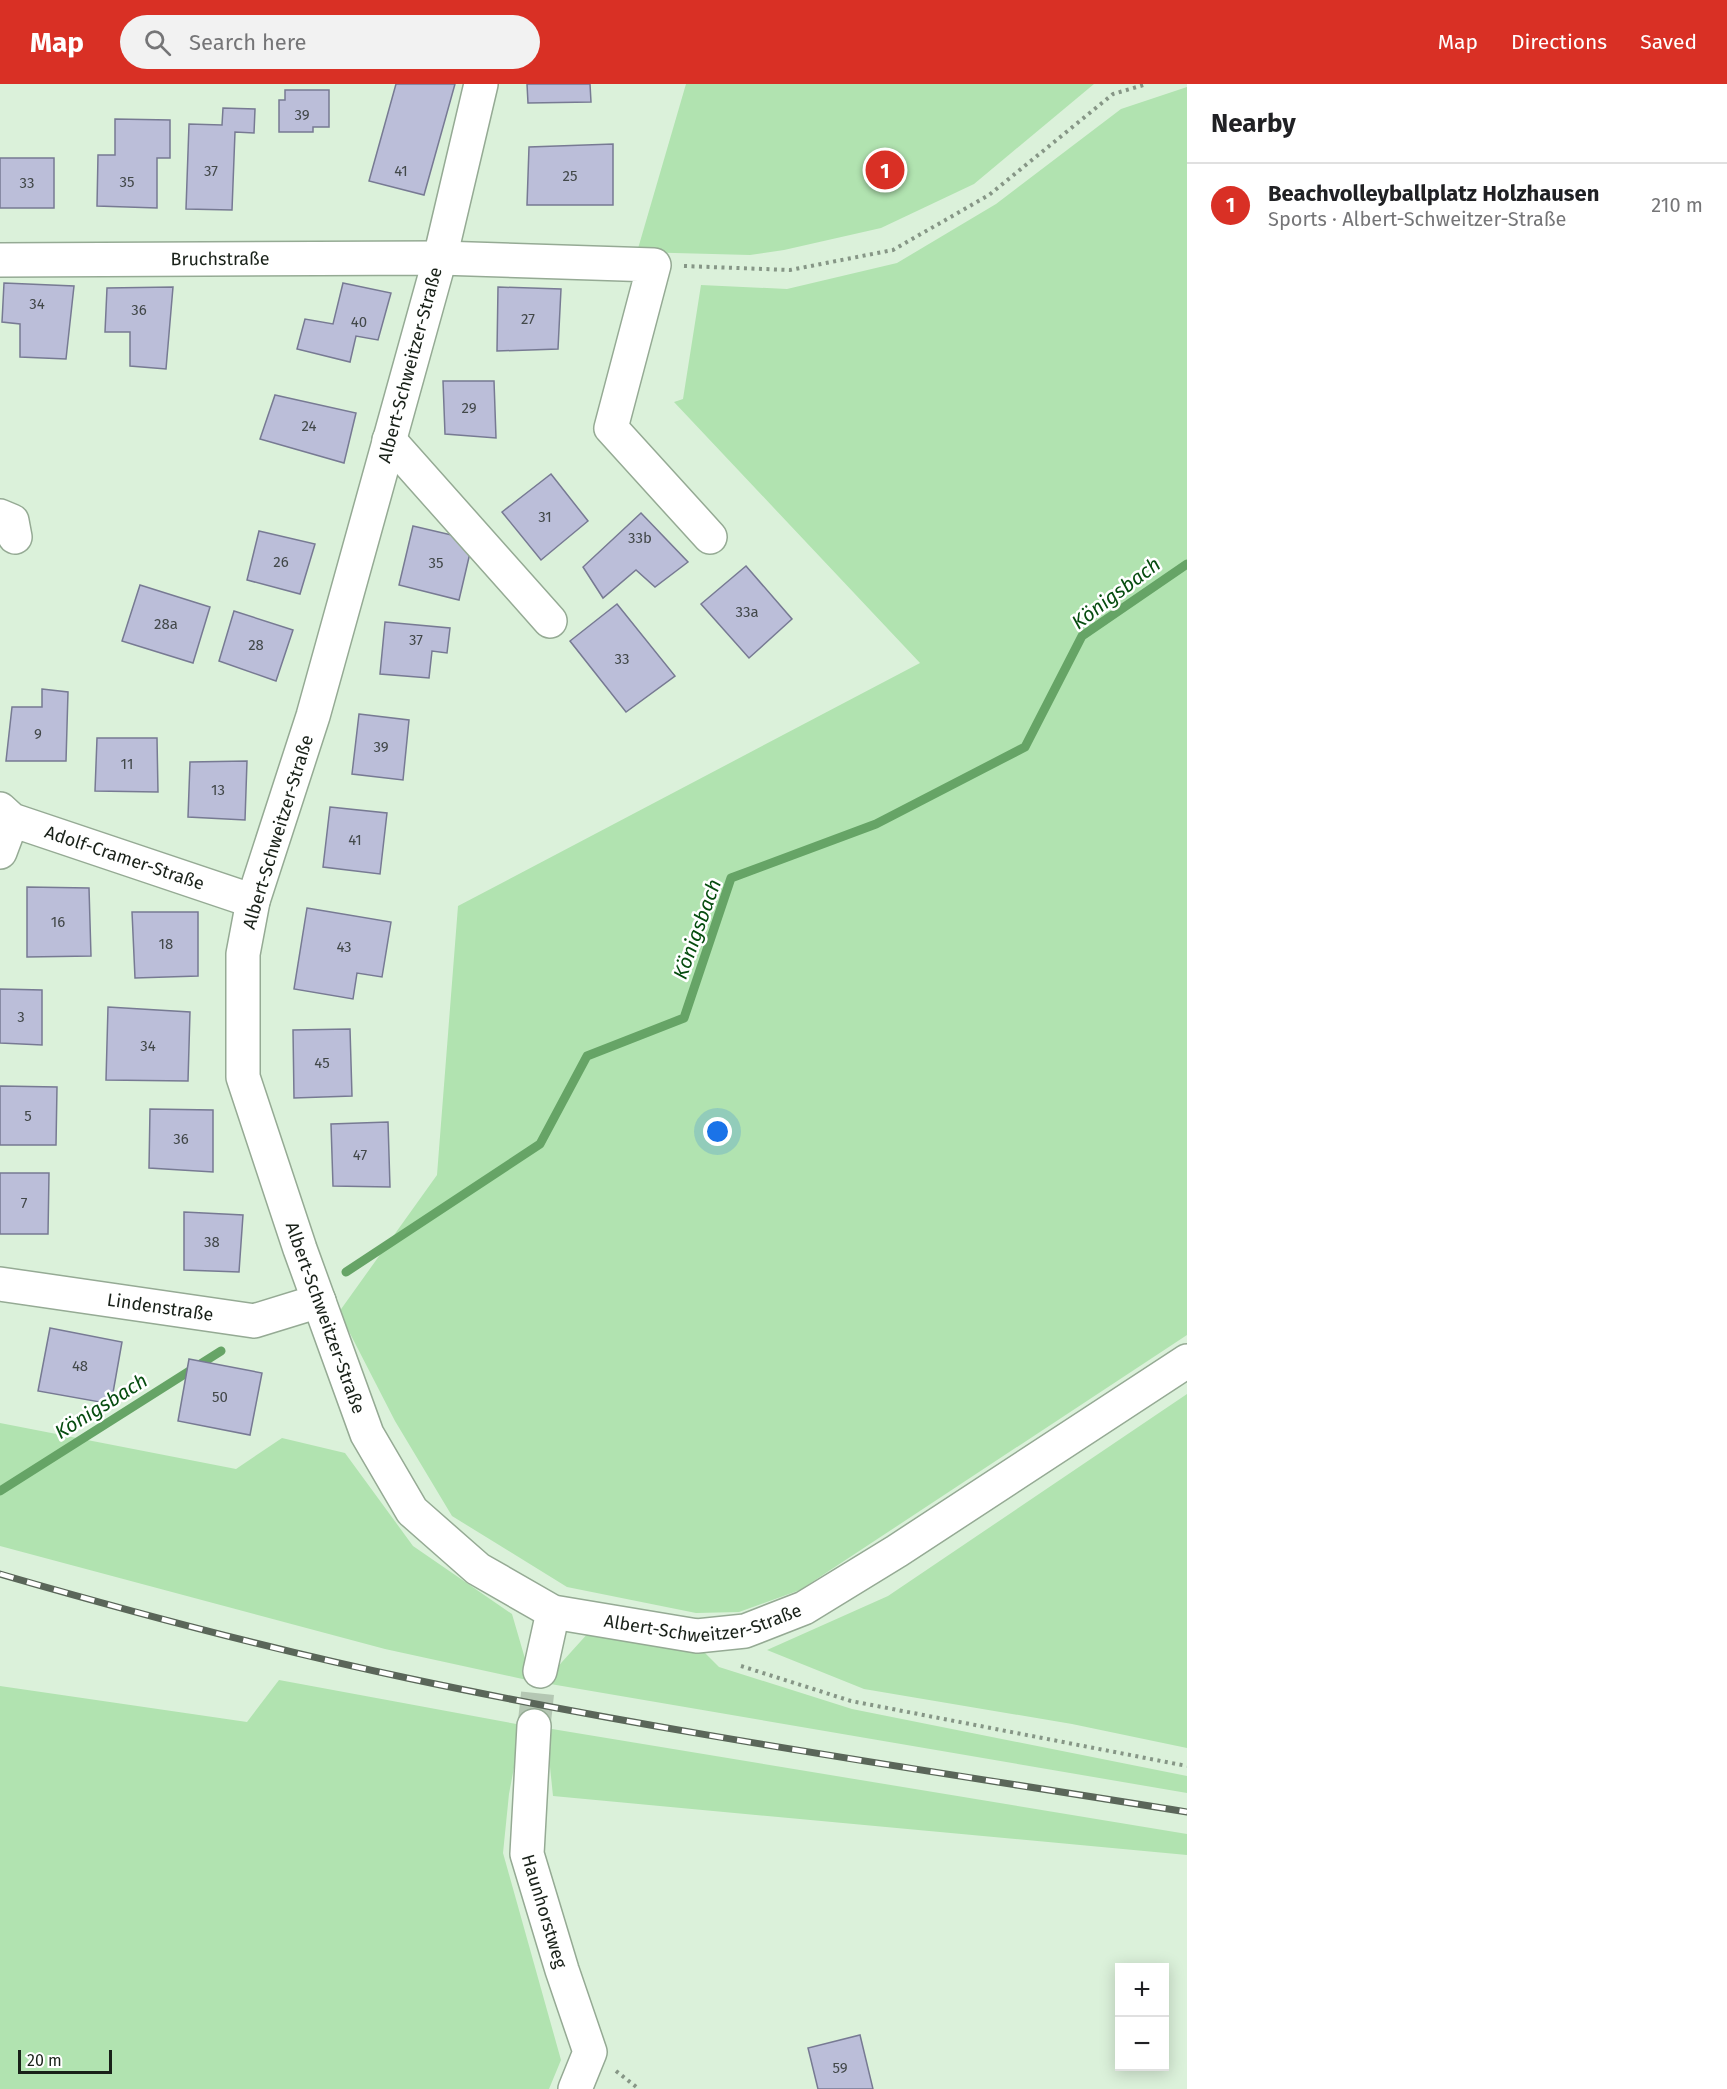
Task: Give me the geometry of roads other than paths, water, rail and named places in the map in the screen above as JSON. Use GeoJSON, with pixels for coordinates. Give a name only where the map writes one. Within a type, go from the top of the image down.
{"type":"FeatureCollection","features":[{"type":"Feature","properties":{"kind":"street","name":"Albert-Schweitzer-Straße"},"geometry":{"type":"LineString","coordinates":[[481,84],[440,258],[313,716],[254,901],[243,954],[243,1077],[300,1249],[367,1434],[412,1511],[478,1569],[553,1612],[697,1636],[745,1631],[804,1608],[897,1551],[1187,1361]]}},
{"type":"Feature","properties":{"kind":"street","name":"Albert-Schweitzer-Straße"},"geometry":{"type":"LineString","coordinates":[[440,258],[654,265],[611,428],[710,537]]}},
{"type":"Feature","properties":{"kind":"street","name":"Bruchstraße"},"geometry":{"type":"LineString","coordinates":[[0,260],[440,258]]}},
{"type":"Feature","properties":{"kind":"street"},"geometry":{"type":"LineString","coordinates":[[389,440],[550,621]]}},
{"type":"Feature","properties":{"kind":"street"},"geometry":{"type":"LineString","coordinates":[[0,852],[6,814]]}},
{"type":"Feature","properties":{"kind":"street","name":"Adolf-Cramer-Straße"},"geometry":{"type":"LineString","coordinates":[[6,814],[254,901]]}},
{"type":"Feature","properties":{"kind":"street","name":"Lindenstraße"},"geometry":{"type":"LineString","coordinates":[[0,1284],[254,1321],[319,1301]]}},
{"type":"Feature","properties":{"kind":"street"},"geometry":{"type":"LineString","coordinates":[[540,1671],[553,1612]]}},
{"type":"Feature","properties":{"kind":"street","name":"Haunhorstweg"},"geometry":{"type":"LineString","coordinates":[[534,1726],[527,1854],[562,1970],[590,2052],[575,2089]]}},
{"type":"Feature","properties":{"kind":"waterway","name":"Königsbach"},"geometry":{"type":"LineString","coordinates":[[346,1272],[540,1144],[587,1056],[684,1018],[731,878],[876,824],[1025,747],[1082,636],[1187,564]]}},
{"type":"Feature","properties":{"kind":"waterway","name":"Königsbach"},"geometry":{"type":"LineString","coordinates":[[0,1491],[221,1351]]}},
{"type":"Feature","properties":{"kind":"tunnel"},"geometry":{"type":"LineString","coordinates":[[534,1726],[540,1671]]}},
{"type":"Feature","properties":{"kind":"railway"},"geometry":{"type":"LineString","coordinates":[[0,1574],[254,1643],[504,1698],[796,1750],[1187,1812]]}},
{"type":"Feature","properties":{"kind":"place","name":"Beachvolleyballplatz Holzhausen"},"geometry":{"type":"Point","coordinates":[885,170]}}]}
